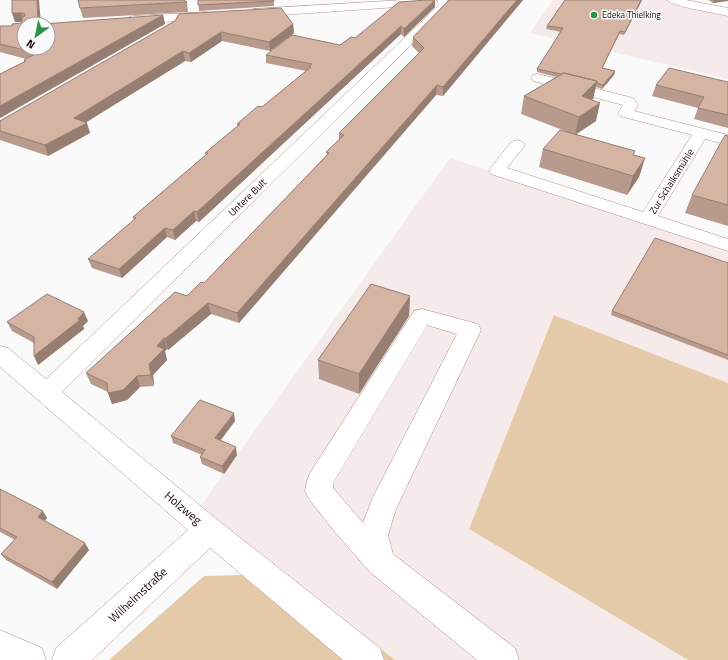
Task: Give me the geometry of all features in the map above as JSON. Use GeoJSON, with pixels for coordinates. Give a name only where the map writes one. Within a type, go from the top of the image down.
{"type":"FeatureCollection","features":[{"type":"Feature","properties":{"kind":"street"},"geometry":{"type":"LineString","coordinates":[[673,0],[728,12]]}},
{"type":"Feature","properties":{"kind":"street"},"geometry":{"type":"LineString","coordinates":[[241,14],[450,1]]}},
{"type":"Feature","properties":{"kind":"street","name":"Untere Bult"},"geometry":{"type":"LineString","coordinates":[[46,393],[450,1]]}},
{"type":"Feature","properties":{"kind":"street"},"geometry":{"type":"LineString","coordinates":[[120,21],[219,15]]}},
{"type":"Feature","properties":{"kind":"street"},"geometry":{"type":"LineString","coordinates":[[165,30],[172,26],[175,18]]}},
{"type":"Feature","properties":{"kind":"street"},"geometry":{"type":"LineString","coordinates":[[538,78],[629,102],[631,105],[625,113],[728,140]]}},
{"type":"Feature","properties":{"kind":"street","name":"Zur Schalksmühle"},"geometry":{"type":"LineString","coordinates":[[701,133],[647,219],[728,245]]}},
{"type":"Feature","properties":{"kind":"street"},"geometry":{"type":"LineString","coordinates":[[516,145],[497,170],[647,219]]}},
{"type":"Feature","properties":{"kind":"street"},"geometry":{"type":"LineString","coordinates":[[380,562],[374,535],[382,508],[470,330],[422,316],[320,481],[319,491],[344,522],[380,562],[503,660]]}},
{"type":"Feature","properties":{"kind":"street","name":"Holzweg"},"geometry":{"type":"LineString","coordinates":[[0,354],[209,530],[368,660]]}},
{"type":"Feature","properties":{"kind":"street","name":"Wilhelmstraße"},"geometry":{"type":"LineString","coordinates":[[68,660],[209,530]]}},
{"type":"Feature","properties":{"kind":"street"},"geometry":{"type":"LineString","coordinates":[[0,646],[30,660]]}},
{"type":"Feature","properties":{"kind":"shaded area"},"geometry":{"type":"Polygon","coordinates":[[[553,0],[672,0],[728,14],[728,79],[530,33],[553,0]]]}},
{"type":"Feature","properties":{"kind":"shaded area"},"geometry":{"type":"Polygon","coordinates":[[[450,158],[728,248],[728,383],[554,315],[469,529],[688,660],[395,660],[199,508],[450,158]]]}},
{"type":"Feature","properties":{"kind":"shaded area"},"geometry":{"type":"Polygon","coordinates":[[[554,315],[728,383],[728,660],[688,660],[469,529],[554,315]]]}},
{"type":"Feature","properties":{"kind":"shaded area"},"geometry":{"type":"Polygon","coordinates":[[[263,558],[395,660],[109,660],[204,576],[244,575],[263,558]]]}},
{"type":"Feature","properties":{"kind":"building"},"geometry":{"type":"Polygon","coordinates":[[[12,0],[37,0],[38,16],[25,16],[25,14],[21,13],[12,13],[12,0]]]}},
{"type":"Feature","properties":{"kind":"building"},"geometry":{"type":"Polygon","coordinates":[[[78,0],[184,0],[187,2],[80,8],[78,0]]]}},
{"type":"Feature","properties":{"kind":"building"},"geometry":{"type":"Polygon","coordinates":[[[198,0],[274,0],[274,1],[198,5],[198,0]]]}},
{"type":"Feature","properties":{"kind":"building"},"geometry":{"type":"Polygon","coordinates":[[[435,0],[404,29],[401,26],[197,212],[194,211],[173,230],[165,228],[119,269],[88,259],[136,218],[133,217],[208,153],[205,153],[240,124],[237,124],[258,106],[262,107],[311,67],[309,66],[312,64],[266,55],[292,35],[340,45],[351,37],[355,38],[399,2],[435,0]]]}},
{"type":"Feature","properties":{"kind":"building"},"geometry":{"type":"Polygon","coordinates":[[[449,0],[517,0],[443,87],[437,85],[237,313],[208,303],[165,339],[164,338],[157,346],[164,349],[149,364],[151,375],[137,376],[123,390],[108,393],[107,383],[86,373],[175,292],[187,296],[201,282],[204,283],[329,153],[326,152],[344,135],[339,133],[424,48],[413,37],[449,0]]]}},
{"type":"Feature","properties":{"kind":"building"},"geometry":{"type":"Polygon","coordinates":[[[565,0],[641,0],[625,32],[620,31],[602,68],[615,71],[603,85],[597,83],[597,81],[564,73],[561,74],[537,69],[563,28],[547,26],[565,0]]]}},
{"type":"Feature","properties":{"kind":"building"},"geometry":{"type":"Polygon","coordinates":[[[281,8],[293,24],[269,42],[221,32],[189,53],[183,51],[74,118],[87,123],[45,145],[0,131],[0,121],[175,21],[179,14],[281,8]]]}},
{"type":"Feature","properties":{"kind":"building"},"geometry":{"type":"Polygon","coordinates":[[[163,15],[0,106],[0,74],[26,61],[24,60],[31,56],[56,56],[56,23],[163,15]]]}},
{"type":"Feature","properties":{"kind":"building"},"geometry":{"type":"Polygon","coordinates":[[[12,24],[16,24],[16,48],[0,44],[0,26],[12,26],[12,24]]]}},
{"type":"Feature","properties":{"kind":"building"},"geometry":{"type":"Polygon","coordinates":[[[669,68],[728,82],[728,115],[698,108],[704,97],[656,85],[669,68]]]}},
{"type":"Feature","properties":{"kind":"building"},"geometry":{"type":"Polygon","coordinates":[[[564,73],[597,81],[582,96],[600,103],[579,117],[524,96],[564,73]]]}},
{"type":"Feature","properties":{"kind":"building"},"geometry":{"type":"Polygon","coordinates":[[[560,130],[635,151],[633,155],[645,158],[633,176],[543,149],[560,130]]]}},
{"type":"Feature","properties":{"kind":"building"},"geometry":{"type":"Polygon","coordinates":[[[725,135],[728,136],[728,205],[692,195],[725,135]]]}},
{"type":"Feature","properties":{"kind":"building"},"geometry":{"type":"Polygon","coordinates":[[[655,238],[728,263],[728,355],[612,311],[655,238]]]}},
{"type":"Feature","properties":{"kind":"building"},"geometry":{"type":"Polygon","coordinates":[[[371,284],[410,296],[359,374],[318,360],[371,284]]]}},
{"type":"Feature","properties":{"kind":"building"},"geometry":{"type":"Polygon","coordinates":[[[47,294],[84,312],[78,319],[80,320],[34,356],[34,337],[7,322],[47,294]]]}},
{"type":"Feature","properties":{"kind":"building"},"geometry":{"type":"Polygon","coordinates":[[[200,400],[234,413],[215,438],[236,447],[222,466],[200,457],[205,450],[171,436],[200,400]]]}},
{"type":"Feature","properties":{"kind":"building"},"geometry":{"type":"Polygon","coordinates":[[[0,489],[43,511],[38,517],[85,543],[52,582],[1,554],[17,537],[0,528],[0,489]]]}},
{"type":"Feature","properties":{"kind":"place","name":"Edeka Thielking"},"geometry":{"type":"Point","coordinates":[594,15]}}]}
